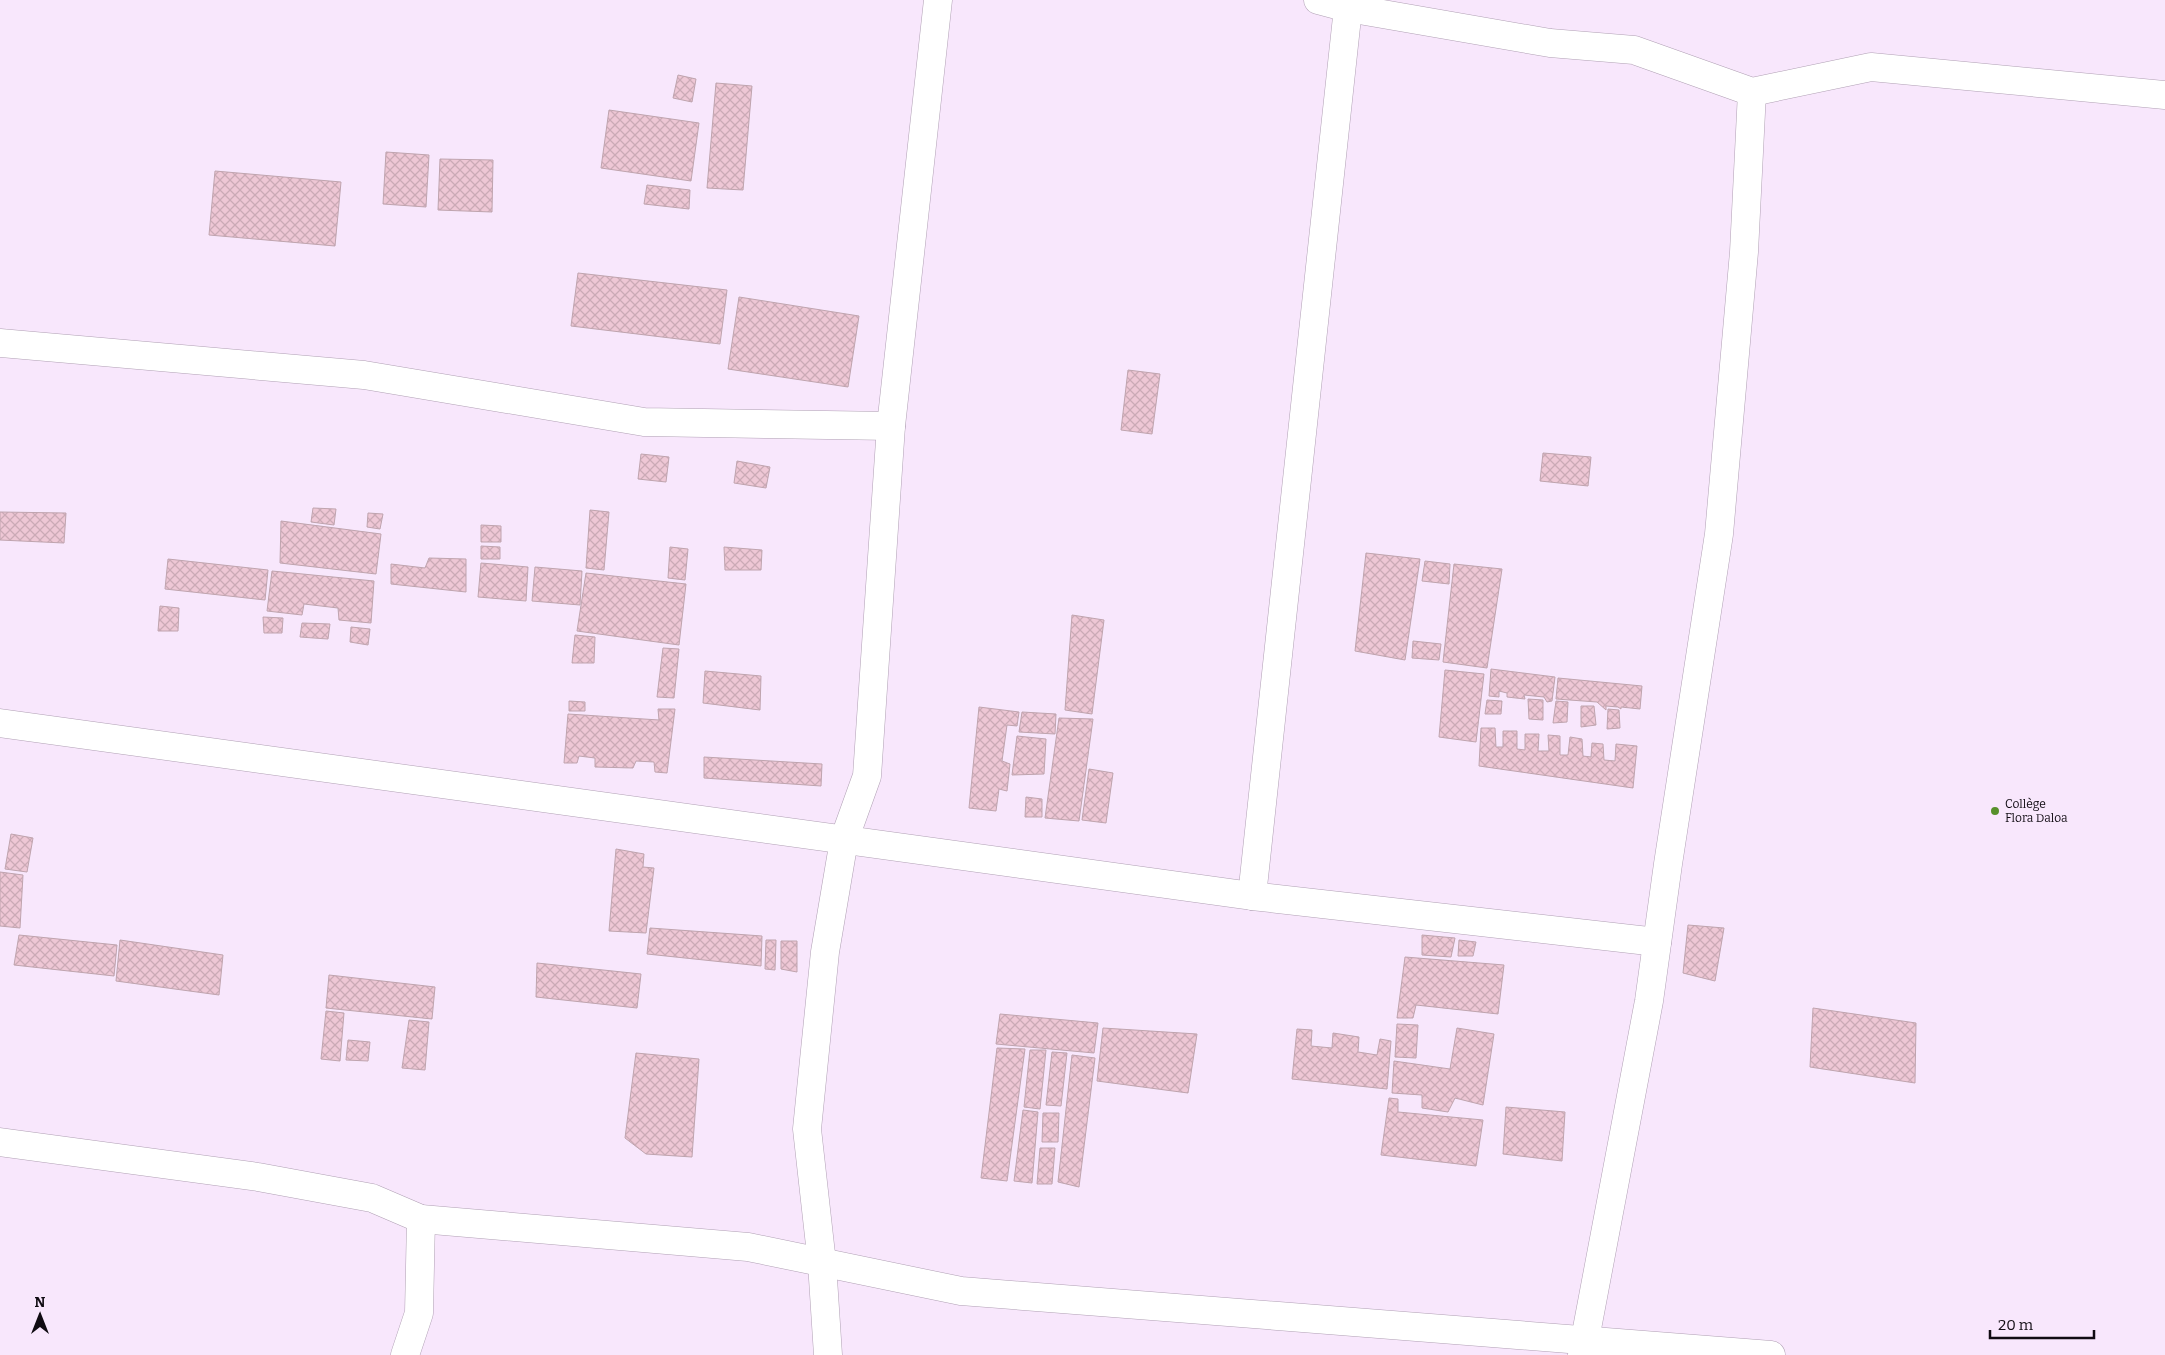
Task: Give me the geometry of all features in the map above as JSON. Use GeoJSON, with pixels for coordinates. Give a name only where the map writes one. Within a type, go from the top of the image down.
{"type":"FeatureCollection","features":[{"type":"Feature","properties":{"kind":"street"},"geometry":{"type":"LineString","coordinates":[[828,1355],[822,1263],[807,1129],[825,952],[844,840],[867,776],[891,426],[938,0]]}},
{"type":"Feature","properties":{"kind":"street"},"geometry":{"type":"LineString","coordinates":[[1318,0],[1348,8],[1550,44],[1634,50],[1752,92],[1872,66],[2165,95]]}},
{"type":"Feature","properties":{"kind":"street"},"geometry":{"type":"LineString","coordinates":[[1252,896],[1348,8]]}},
{"type":"Feature","properties":{"kind":"street"},"geometry":{"type":"LineString","coordinates":[[1583,1347],[1648,1002],[1719,534],[1744,252],[1752,92]]}},
{"type":"Feature","properties":{"kind":"street"},"geometry":{"type":"LineString","coordinates":[[0,343],[364,375],[644,422],[891,426]]}},
{"type":"Feature","properties":{"kind":"street"},"geometry":{"type":"LineString","coordinates":[[0,723],[1252,896],[1657,942]]}},
{"type":"Feature","properties":{"kind":"street"},"geometry":{"type":"LineString","coordinates":[[0,1142],[258,1177],[372,1198],[421,1219],[748,1247],[961,1291],[1583,1347],[1771,1355]]}},
{"type":"Feature","properties":{"kind":"street"},"geometry":{"type":"LineString","coordinates":[[405,1355],[419,1313],[421,1219]]}},
{"type":"Feature","properties":{"kind":"building"},"geometry":{"type":"Polygon","coordinates":[[[678,75],[696,79],[692,102],[673,98],[678,75]]]}},
{"type":"Feature","properties":{"kind":"building"},"geometry":{"type":"Polygon","coordinates":[[[716,83],[752,86],[743,190],[707,188],[716,83]]]}},
{"type":"Feature","properties":{"kind":"building"},"geometry":{"type":"Polygon","coordinates":[[[609,110],[699,123],[691,181],[601,168],[609,110]]]}},
{"type":"Feature","properties":{"kind":"building"},"geometry":{"type":"Polygon","coordinates":[[[386,152],[429,155],[426,207],[383,204],[386,152]]]}},
{"type":"Feature","properties":{"kind":"building"},"geometry":{"type":"Polygon","coordinates":[[[440,159],[493,160],[492,212],[438,210],[440,159]]]}},
{"type":"Feature","properties":{"kind":"building"},"geometry":{"type":"Polygon","coordinates":[[[215,171],[341,182],[335,246],[209,235],[215,171]]]}},
{"type":"Feature","properties":{"kind":"building"},"geometry":{"type":"Polygon","coordinates":[[[647,185],[690,190],[689,209],[644,204],[647,185]]]}},
{"type":"Feature","properties":{"kind":"building"},"geometry":{"type":"Polygon","coordinates":[[[578,273],[727,290],[720,344],[571,326],[578,273]]]}},
{"type":"Feature","properties":{"kind":"building"},"geometry":{"type":"Polygon","coordinates":[[[739,297],[859,316],[848,387],[728,369],[739,297]]]}},
{"type":"Feature","properties":{"kind":"building"},"geometry":{"type":"Polygon","coordinates":[[[1128,370],[1160,374],[1152,434],[1121,430],[1128,370]]]}},
{"type":"Feature","properties":{"kind":"building"},"geometry":{"type":"Polygon","coordinates":[[[1543,453],[1591,457],[1588,486],[1540,481],[1543,453]]]}},
{"type":"Feature","properties":{"kind":"building"},"geometry":{"type":"Polygon","coordinates":[[[641,454],[669,457],[666,482],[638,479],[641,454]]]}},
{"type":"Feature","properties":{"kind":"building"},"geometry":{"type":"Polygon","coordinates":[[[737,461],[770,467],[766,488],[734,483],[737,461]]]}},
{"type":"Feature","properties":{"kind":"building"},"geometry":{"type":"Polygon","coordinates":[[[313,508],[336,509],[334,525],[311,522],[313,508]]]}},
{"type":"Feature","properties":{"kind":"building"},"geometry":{"type":"Polygon","coordinates":[[[590,510],[609,512],[604,570],[586,568],[590,510]]]}},
{"type":"Feature","properties":{"kind":"building"},"geometry":{"type":"Polygon","coordinates":[[[0,512],[66,513],[64,543],[0,540],[0,512]]]}},
{"type":"Feature","properties":{"kind":"building"},"geometry":{"type":"Polygon","coordinates":[[[368,513],[383,514],[380,529],[367,527],[368,513]]]}},
{"type":"Feature","properties":{"kind":"building"},"geometry":{"type":"Polygon","coordinates":[[[281,521],[381,534],[376,574],[280,563],[281,521]]]}},
{"type":"Feature","properties":{"kind":"building"},"geometry":{"type":"Polygon","coordinates":[[[481,525],[501,526],[501,542],[481,542],[481,525]]]}},
{"type":"Feature","properties":{"kind":"building"},"geometry":{"type":"Polygon","coordinates":[[[481,546],[500,547],[500,559],[481,559],[481,546]]]}},
{"type":"Feature","properties":{"kind":"building"},"geometry":{"type":"Polygon","coordinates":[[[670,547],[688,549],[685,580],[668,578],[670,547]]]}},
{"type":"Feature","properties":{"kind":"building"},"geometry":{"type":"Polygon","coordinates":[[[724,547],[762,550],[761,570],[725,570],[724,547]]]}},
{"type":"Feature","properties":{"kind":"building"},"geometry":{"type":"Polygon","coordinates":[[[1366,553],[1420,559],[1405,660],[1355,651],[1366,553]]]}},
{"type":"Feature","properties":{"kind":"building"},"geometry":{"type":"Polygon","coordinates":[[[429,558],[466,559],[466,592],[391,584],[391,564],[425,568],[429,558]]]}},
{"type":"Feature","properties":{"kind":"building"},"geometry":{"type":"Polygon","coordinates":[[[168,559],[268,570],[265,600],[165,589],[168,559]]]}},
{"type":"Feature","properties":{"kind":"building"},"geometry":{"type":"Polygon","coordinates":[[[1425,561],[1450,564],[1449,584],[1422,581],[1425,561]]]}},
{"type":"Feature","properties":{"kind":"building"},"geometry":{"type":"Polygon","coordinates":[[[481,563],[528,567],[526,601],[478,597],[481,563]]]}},
{"type":"Feature","properties":{"kind":"building"},"geometry":{"type":"Polygon","coordinates":[[[1454,564],[1502,569],[1487,668],[1443,662],[1454,564]]]}},
{"type":"Feature","properties":{"kind":"building"},"geometry":{"type":"Polygon","coordinates":[[[535,567],[582,571],[580,605],[532,601],[535,567]]]}},
{"type":"Feature","properties":{"kind":"building"},"geometry":{"type":"Polygon","coordinates":[[[272,571],[374,581],[371,623],[339,620],[338,608],[304,604],[302,615],[267,611],[272,571]]]}},
{"type":"Feature","properties":{"kind":"building"},"geometry":{"type":"Polygon","coordinates":[[[586,573],[686,584],[679,645],[577,631],[586,573]]]}},
{"type":"Feature","properties":{"kind":"building"},"geometry":{"type":"Polygon","coordinates":[[[160,606],[179,608],[178,631],[158,631],[160,606]]]}},
{"type":"Feature","properties":{"kind":"building"},"geometry":{"type":"Polygon","coordinates":[[[1072,615],[1104,620],[1092,714],[1065,710],[1072,615]]]}},
{"type":"Feature","properties":{"kind":"building"},"geometry":{"type":"Polygon","coordinates":[[[263,617],[283,618],[282,633],[264,633],[263,617]]]}},
{"type":"Feature","properties":{"kind":"building"},"geometry":{"type":"Polygon","coordinates":[[[302,623],[330,624],[328,639],[300,637],[302,623]]]}},
{"type":"Feature","properties":{"kind":"building"},"geometry":{"type":"Polygon","coordinates":[[[351,627],[370,629],[368,645],[350,642],[351,627]]]}},
{"type":"Feature","properties":{"kind":"building"},"geometry":{"type":"Polygon","coordinates":[[[575,635],[595,637],[594,663],[572,663],[575,635]]]}},
{"type":"Feature","properties":{"kind":"building"},"geometry":{"type":"Polygon","coordinates":[[[1413,641],[1441,644],[1439,660],[1412,658],[1413,641]]]}},
{"type":"Feature","properties":{"kind":"building"},"geometry":{"type":"Polygon","coordinates":[[[663,648],[679,649],[674,698],[657,697],[663,648]]]}},
{"type":"Feature","properties":{"kind":"building"},"geometry":{"type":"Polygon","coordinates":[[[1491,669],[1555,677],[1552,701],[1547,702],[1544,697],[1524,695],[1525,699],[1507,697],[1507,693],[1499,691],[1499,697],[1489,696],[1491,669]]]}},
{"type":"Feature","properties":{"kind":"building"},"geometry":{"type":"Polygon","coordinates":[[[1445,670],[1484,674],[1476,742],[1439,737],[1445,670]]]}},
{"type":"Feature","properties":{"kind":"building"},"geometry":{"type":"Polygon","coordinates":[[[705,671],[761,676],[760,710],[703,703],[705,671]]]}},
{"type":"Feature","properties":{"kind":"building"},"geometry":{"type":"Polygon","coordinates":[[[1558,678],[1642,686],[1640,709],[1621,707],[1621,709],[1606,706],[1606,710],[1597,702],[1556,699],[1558,678]]]}},
{"type":"Feature","properties":{"kind":"building"},"geometry":{"type":"Polygon","coordinates":[[[1528,699],[1543,700],[1543,720],[1529,719],[1528,699]]]}},
{"type":"Feature","properties":{"kind":"building"},"geometry":{"type":"Polygon","coordinates":[[[1487,700],[1502,701],[1501,714],[1485,714],[1487,700]]]}},
{"type":"Feature","properties":{"kind":"building"},"geometry":{"type":"Polygon","coordinates":[[[569,701],[585,702],[585,711],[569,711],[569,701]]]}},
{"type":"Feature","properties":{"kind":"building"},"geometry":{"type":"Polygon","coordinates":[[[1556,701],[1568,702],[1567,722],[1553,723],[1556,701]]]}},
{"type":"Feature","properties":{"kind":"building"},"geometry":{"type":"Polygon","coordinates":[[[1581,706],[1594,706],[1596,725],[1581,727],[1581,706]]]}},
{"type":"Feature","properties":{"kind":"building"},"geometry":{"type":"Polygon","coordinates":[[[979,707],[1019,712],[1017,726],[1007,725],[1002,761],[1010,764],[1007,791],[999,789],[996,811],[969,808],[979,707]]]}},
{"type":"Feature","properties":{"kind":"building"},"geometry":{"type":"Polygon","coordinates":[[[658,709],[675,709],[667,773],[655,772],[654,762],[636,761],[633,768],[595,767],[595,758],[579,756],[577,763],[564,763],[568,714],[659,720],[658,709]]]}},
{"type":"Feature","properties":{"kind":"building"},"geometry":{"type":"Polygon","coordinates":[[[1608,709],[1619,710],[1620,728],[1607,729],[1608,709]]]}},
{"type":"Feature","properties":{"kind":"building"},"geometry":{"type":"Polygon","coordinates":[[[1022,712],[1056,714],[1055,734],[1019,732],[1022,712]]]}},
{"type":"Feature","properties":{"kind":"building"},"geometry":{"type":"Polygon","coordinates":[[[1059,718],[1093,719],[1079,821],[1045,818],[1059,718]]]}},
{"type":"Feature","properties":{"kind":"building"},"geometry":{"type":"Polygon","coordinates":[[[1481,728],[1495,728],[1496,747],[1503,747],[1503,731],[1517,731],[1517,749],[1525,750],[1525,734],[1539,734],[1538,751],[1549,751],[1548,735],[1560,736],[1560,755],[1568,755],[1570,737],[1582,739],[1583,756],[1591,757],[1592,743],[1603,744],[1604,760],[1615,761],[1616,744],[1637,746],[1633,788],[1479,766],[1481,728]]]}},
{"type":"Feature","properties":{"kind":"building"},"geometry":{"type":"Polygon","coordinates":[[[1017,736],[1046,739],[1044,774],[1012,775],[1017,736]]]}},
{"type":"Feature","properties":{"kind":"building"},"geometry":{"type":"Polygon","coordinates":[[[704,757],[822,764],[821,786],[704,778],[704,757]]]}},
{"type":"Feature","properties":{"kind":"building"},"geometry":{"type":"Polygon","coordinates":[[[1089,769],[1113,773],[1106,823],[1082,820],[1089,769]]]}},
{"type":"Feature","properties":{"kind":"building"},"geometry":{"type":"Polygon","coordinates":[[[1026,797],[1042,799],[1042,817],[1025,817],[1026,797]]]}},
{"type":"Feature","properties":{"kind":"building"},"geometry":{"type":"Polygon","coordinates":[[[11,834],[33,838],[27,872],[5,869],[11,834]]]}},
{"type":"Feature","properties":{"kind":"building"},"geometry":{"type":"Polygon","coordinates":[[[616,849],[644,854],[643,867],[654,868],[646,933],[609,931],[616,849]]]}},
{"type":"Feature","properties":{"kind":"building"},"geometry":{"type":"Polygon","coordinates":[[[0,872],[23,875],[20,928],[0,926],[0,872]]]}},
{"type":"Feature","properties":{"kind":"building"},"geometry":{"type":"Polygon","coordinates":[[[1688,925],[1724,928],[1715,981],[1683,973],[1688,925]]]}},
{"type":"Feature","properties":{"kind":"building"},"geometry":{"type":"Polygon","coordinates":[[[650,928],[762,936],[761,966],[647,954],[650,928]]]}},
{"type":"Feature","properties":{"kind":"building"},"geometry":{"type":"Polygon","coordinates":[[[19,935],[117,945],[114,976],[14,965],[19,935]]]}},
{"type":"Feature","properties":{"kind":"building"},"geometry":{"type":"Polygon","coordinates":[[[1422,935],[1455,938],[1451,957],[1422,955],[1422,935]]]}},
{"type":"Feature","properties":{"kind":"building"},"geometry":{"type":"Polygon","coordinates":[[[120,940],[223,955],[219,995],[116,981],[120,940]]]}},
{"type":"Feature","properties":{"kind":"building"},"geometry":{"type":"Polygon","coordinates":[[[766,940],[776,940],[775,970],[765,969],[766,940]]]}},
{"type":"Feature","properties":{"kind":"building"},"geometry":{"type":"Polygon","coordinates":[[[1459,940],[1476,942],[1473,956],[1458,956],[1459,940]]]}},
{"type":"Feature","properties":{"kind":"building"},"geometry":{"type":"Polygon","coordinates":[[[781,941],[797,941],[797,972],[781,969],[781,941]]]}},
{"type":"Feature","properties":{"kind":"building"},"geometry":{"type":"Polygon","coordinates":[[[1405,957],[1504,965],[1498,1014],[1416,1005],[1413,1018],[1397,1018],[1405,957]]]}},
{"type":"Feature","properties":{"kind":"building"},"geometry":{"type":"Polygon","coordinates":[[[537,963],[641,974],[637,1008],[536,997],[537,963]]]}},
{"type":"Feature","properties":{"kind":"building"},"geometry":{"type":"Polygon","coordinates":[[[329,975],[435,987],[432,1019],[326,1008],[329,975]]]}},
{"type":"Feature","properties":{"kind":"building"},"geometry":{"type":"Polygon","coordinates":[[[1813,1008],[1916,1023],[1915,1083],[1810,1067],[1813,1008]]]}},
{"type":"Feature","properties":{"kind":"building"},"geometry":{"type":"Polygon","coordinates":[[[326,1011],[344,1013],[340,1061],[321,1059],[326,1011]]]}},
{"type":"Feature","properties":{"kind":"building"},"geometry":{"type":"Polygon","coordinates":[[[1000,1014],[1098,1023],[1094,1053],[996,1044],[1000,1014]]]}},
{"type":"Feature","properties":{"kind":"building"},"geometry":{"type":"Polygon","coordinates":[[[409,1020],[429,1022],[425,1070],[402,1068],[409,1020]]]}},
{"type":"Feature","properties":{"kind":"building"},"geometry":{"type":"Polygon","coordinates":[[[1397,1024],[1418,1025],[1416,1058],[1395,1057],[1397,1024]]]}},
{"type":"Feature","properties":{"kind":"building"},"geometry":{"type":"Polygon","coordinates":[[[1103,1028],[1197,1034],[1188,1093],[1097,1081],[1103,1028]]]}},
{"type":"Feature","properties":{"kind":"building"},"geometry":{"type":"Polygon","coordinates":[[[1457,1028],[1494,1034],[1483,1105],[1455,1098],[1448,1112],[1422,1108],[1422,1095],[1392,1093],[1394,1061],[1450,1069],[1457,1028]]]}},
{"type":"Feature","properties":{"kind":"building"},"geometry":{"type":"Polygon","coordinates":[[[1297,1029],[1312,1030],[1311,1046],[1332,1048],[1333,1033],[1359,1037],[1358,1052],[1377,1055],[1380,1039],[1391,1041],[1387,1089],[1292,1079],[1297,1029]]]}},
{"type":"Feature","properties":{"kind":"building"},"geometry":{"type":"Polygon","coordinates":[[[348,1040],[370,1042],[368,1061],[346,1060],[348,1040]]]}},
{"type":"Feature","properties":{"kind":"building"},"geometry":{"type":"Polygon","coordinates":[[[997,1048],[1025,1049],[1007,1181],[981,1178],[997,1048]]]}},
{"type":"Feature","properties":{"kind":"building"},"geometry":{"type":"Polygon","coordinates":[[[1030,1050],[1046,1050],[1040,1109],[1024,1107],[1030,1050]]]}},
{"type":"Feature","properties":{"kind":"building"},"geometry":{"type":"Polygon","coordinates":[[[1052,1052],[1067,1053],[1061,1106],[1046,1105],[1052,1052]]]}},
{"type":"Feature","properties":{"kind":"building"},"geometry":{"type":"Polygon","coordinates":[[[636,1053],[699,1059],[692,1157],[646,1154],[625,1138],[636,1053]]]}},
{"type":"Feature","properties":{"kind":"building"},"geometry":{"type":"Polygon","coordinates":[[[1072,1055],[1095,1058],[1079,1187],[1058,1182],[1072,1055]]]}},
{"type":"Feature","properties":{"kind":"building"},"geometry":{"type":"Polygon","coordinates":[[[1389,1098],[1398,1099],[1398,1112],[1483,1120],[1476,1166],[1381,1155],[1389,1098]]]}},
{"type":"Feature","properties":{"kind":"building"},"geometry":{"type":"Polygon","coordinates":[[[1506,1107],[1565,1112],[1562,1161],[1503,1154],[1506,1107]]]}},
{"type":"Feature","properties":{"kind":"building"},"geometry":{"type":"Polygon","coordinates":[[[1023,1110],[1038,1112],[1032,1183],[1014,1181],[1023,1110]]]}},
{"type":"Feature","properties":{"kind":"building"},"geometry":{"type":"Polygon","coordinates":[[[1043,1113],[1059,1113],[1058,1142],[1042,1142],[1043,1113]]]}},
{"type":"Feature","properties":{"kind":"building"},"geometry":{"type":"Polygon","coordinates":[[[1040,1148],[1055,1148],[1052,1184],[1037,1184],[1040,1148]]]}},
{"type":"Feature","properties":{"kind":"place","name":"Collège Flora Daloa"},"geometry":{"type":"Point","coordinates":[1995,811]}}]}
